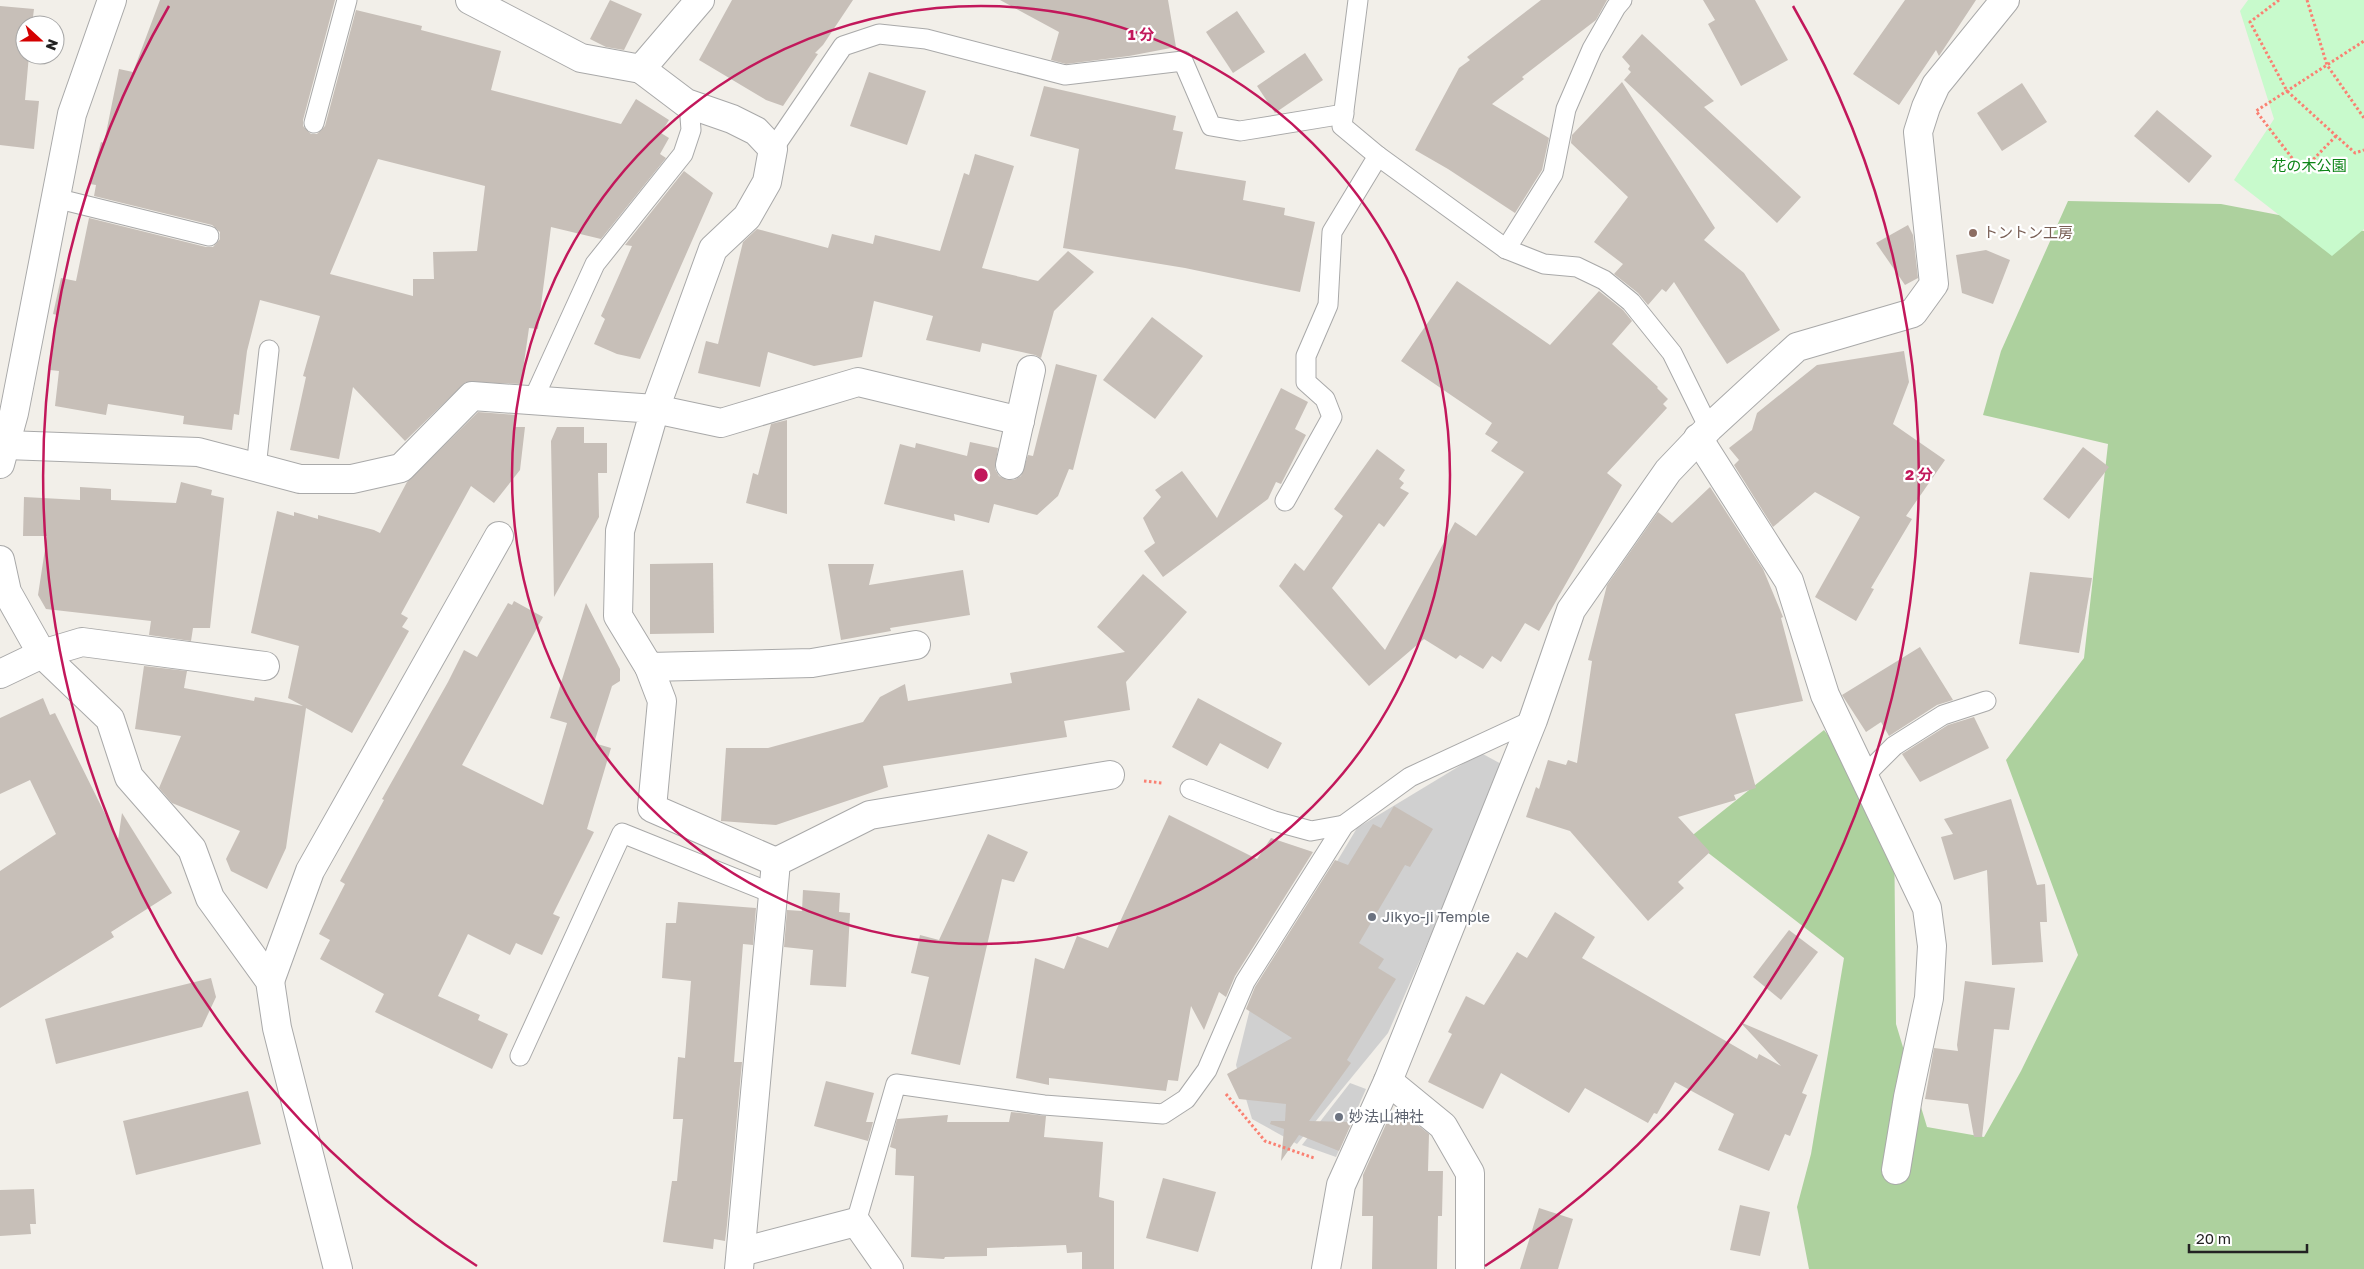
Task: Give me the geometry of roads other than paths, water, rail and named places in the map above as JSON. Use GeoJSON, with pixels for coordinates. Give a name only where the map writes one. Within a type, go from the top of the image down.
{"type":"FeatureCollection","features":[{"type":"Feature","properties":{"kind":"street"},"geometry":{"type":"LineString","coordinates":[[112,0],[72,114],[3,454],[198,452],[256,468],[309,479],[352,478],[401,468],[472,396],[655,409],[721,423],[858,382],[1020,421]]}},
{"type":"Feature","properties":{"kind":"street"},"geometry":{"type":"LineString","coordinates":[[470,0],[581,58],[641,69],[689,104],[732,119],[756,131],[773,149],[767,182],[747,217],[712,248],[655,409],[620,531],[618,616],[649,667],[662,702],[652,808],[776,862]]}},
{"type":"Feature","properties":{"kind":"street"},"geometry":{"type":"LineString","coordinates":[[641,69],[700,0]]}},
{"type":"Feature","properties":{"kind":"street"},"geometry":{"type":"LineString","coordinates":[[1326,1269],[1340,1185],[1349,1171],[1388,1081],[1533,720],[1571,610],[1668,471],[1703,433],[1797,347],[1914,313],[1934,284],[1918,132],[1936,85],[2005,0]]}},
{"type":"Feature","properties":{"kind":"street"},"geometry":{"type":"LineString","coordinates":[[1010,465],[1031,370]]}},
{"type":"Feature","properties":{"kind":"street"},"geometry":{"type":"LineString","coordinates":[[1703,433],[1789,581],[1825,695],[1863,778],[1927,908],[1932,946],[1929,998],[1908,1098],[1896,1170]]}},
{"type":"Feature","properties":{"kind":"street"},"geometry":{"type":"LineString","coordinates":[[270,980],[310,871],[499,536]]}},
{"type":"Feature","properties":{"kind":"street"},"geometry":{"type":"LineString","coordinates":[[0,560],[7,592],[42,654],[110,719],[129,777],[192,849],[210,898],[270,980],[277,1028],[338,1269]]}},
{"type":"Feature","properties":{"kind":"street"},"geometry":{"type":"LineString","coordinates":[[0,674],[42,654],[82,642],[266,666]]}},
{"type":"Feature","properties":{"kind":"street"},"geometry":{"type":"LineString","coordinates":[[649,667],[812,663],[916,645]]}},
{"type":"Feature","properties":{"kind":"street"},"geometry":{"type":"LineString","coordinates":[[776,862],[870,815],[1110,775]]}},
{"type":"Feature","properties":{"kind":"street"},"geometry":{"type":"LineString","coordinates":[[776,862],[740,1261],[856,1222],[889,1269]]}},
{"type":"Feature","properties":{"kind":"street"},"geometry":{"type":"LineString","coordinates":[[1388,1081],[1443,1126],[1470,1173],[1470,1269]]}},
{"type":"Feature","properties":{"kind":"lane"},"geometry":{"type":"LineString","coordinates":[[314,123],[346,0]]}},
{"type":"Feature","properties":{"kind":"lane"},"geometry":{"type":"LineString","coordinates":[[1358,0],[1342,126],[1378,156],[1506,249],[1544,264],[1577,267],[1604,280],[1631,302],[1672,353],[1703,433]]}},
{"type":"Feature","properties":{"kind":"lane"},"geometry":{"type":"LineString","coordinates":[[1506,249],[1553,174],[1566,109],[1592,49],[1616,6],[1622,0]]}},
{"type":"Feature","properties":{"kind":"lane"},"geometry":{"type":"LineString","coordinates":[[773,149],[843,46],[879,34],[926,39],[1065,75],[1183,61],[1211,126],[1240,130],[1344,114]]}},
{"type":"Feature","properties":{"kind":"lane"},"geometry":{"type":"LineString","coordinates":[[533,400],[595,264],[683,154],[691,130],[689,104]]}},
{"type":"Feature","properties":{"kind":"lane"},"geometry":{"type":"LineString","coordinates":[[1285,501],[1332,417],[1325,399],[1306,382],[1306,356],[1328,305],[1332,232],[1378,156]]}},
{"type":"Feature","properties":{"kind":"lane"},"geometry":{"type":"LineString","coordinates":[[55,198],[209,236]]}},
{"type":"Feature","properties":{"kind":"lane"},"geometry":{"type":"LineString","coordinates":[[256,468],[269,350]]}},
{"type":"Feature","properties":{"kind":"lane"},"geometry":{"type":"LineString","coordinates":[[1863,778],[1894,746],[1943,715],[1986,701]]}},
{"type":"Feature","properties":{"kind":"lane"},"geometry":{"type":"LineString","coordinates":[[856,1222],[896,1084],[1044,1105],[1163,1114],[1186,1099],[1206,1070],[1245,982],[1344,826],[1410,777],[1533,720]]}},
{"type":"Feature","properties":{"kind":"lane"},"geometry":{"type":"LineString","coordinates":[[1190,789],[1274,821],[1311,831],[1344,826]]}},
{"type":"Feature","properties":{"kind":"lane"},"geometry":{"type":"LineString","coordinates":[[520,1056],[622,833],[774,894]]}},
{"type":"Feature","properties":{"kind":"place","name":"トントン工房"},"geometry":{"type":"Point","coordinates":[1973,233]}},
{"type":"Feature","properties":{"kind":"place","name":"Jikyo-ji Temple"},"geometry":{"type":"Point","coordinates":[1372,917]}},
{"type":"Feature","properties":{"kind":"place","name":"妙法山神社"},"geometry":{"type":"Point","coordinates":[1339,1117]}},
{"type":"Feature","properties":{"kind":"park label","name":"花の木公園"},"geometry":{"type":"Point","coordinates":[2309,166]}}]}
